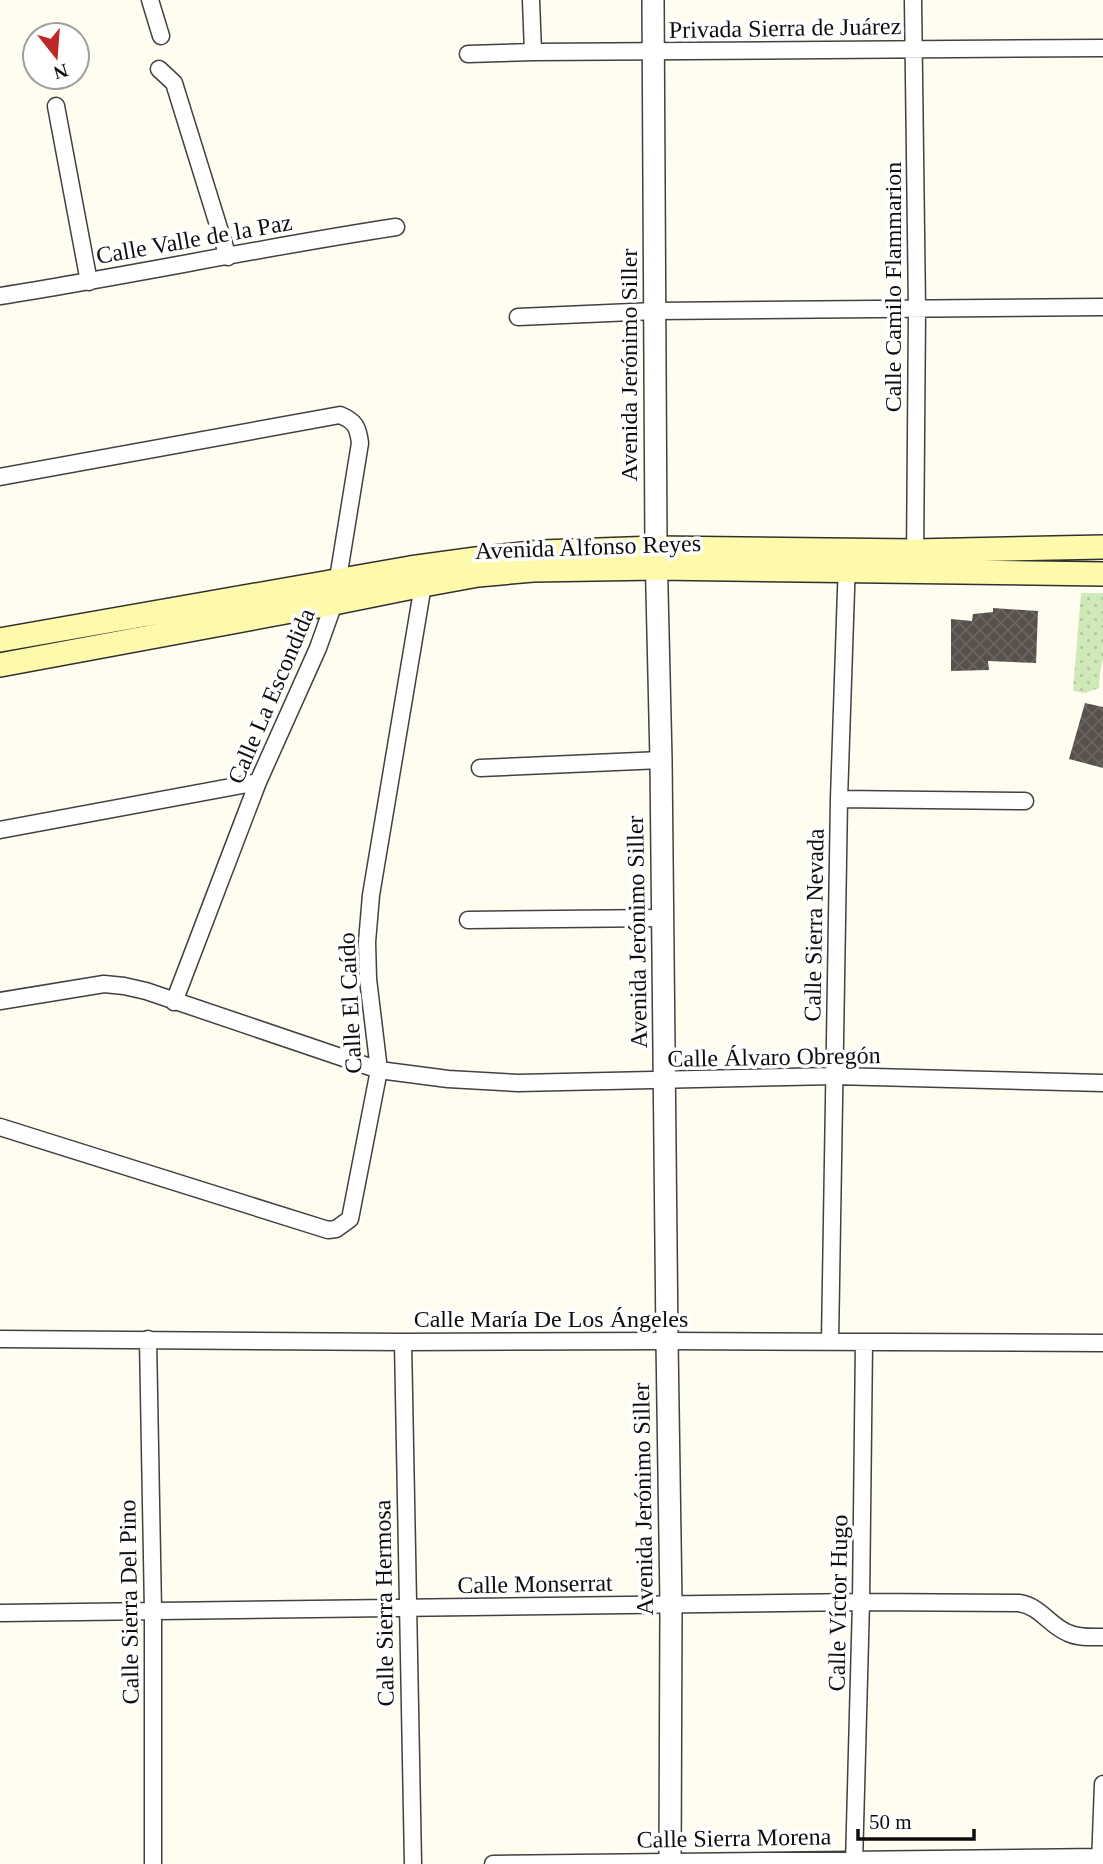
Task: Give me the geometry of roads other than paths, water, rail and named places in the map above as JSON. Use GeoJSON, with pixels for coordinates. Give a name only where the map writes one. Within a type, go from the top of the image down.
{"type":"FeatureCollection","features":[{"type":"Feature","properties":{"kind":"main road","name":"Avenida Alfonso Reyes"},"geometry":{"type":"LineString","coordinates":[[915,562],[1103,547]]}},
{"type":"Feature","properties":{"kind":"main road","name":"Avenida Alfonso Reyes"},"geometry":{"type":"LineString","coordinates":[[0,665],[335,592],[410,568],[541,552],[657,558],[915,562],[1103,574]]}},
{"type":"Feature","properties":{"kind":"main road","name":"Avenida Alfonso Reyes"},"geometry":{"type":"LineString","coordinates":[[0,640],[335,592],[423,585],[478,575],[657,558]]}},
{"type":"Feature","properties":{"kind":"street"},"geometry":{"type":"LineString","coordinates":[[150,0],[161,36]]}},
{"type":"Feature","properties":{"kind":"street"},"geometry":{"type":"LineString","coordinates":[[531,0],[533,52]]}},
{"type":"Feature","properties":{"kind":"street","name":"Avenida Jerónimo Siller"},"geometry":{"type":"LineString","coordinates":[[653,0],[654,311],[662,760],[671,1605],[670,1863]]}},
{"type":"Feature","properties":{"kind":"street","name":"Calle Camilo Flammarion"},"geometry":{"type":"LineString","coordinates":[[913,0],[917,310],[915,562]]}},
{"type":"Feature","properties":{"kind":"street","name":"Privada Sierra de Juárez"},"geometry":{"type":"LineString","coordinates":[[468,54],[1103,48]]}},
{"type":"Feature","properties":{"kind":"street"},"geometry":{"type":"LineString","coordinates":[[159,69],[174,83],[228,257]]}},
{"type":"Feature","properties":{"kind":"street"},"geometry":{"type":"LineString","coordinates":[[56,106],[89,282]]}},
{"type":"Feature","properties":{"kind":"street","name":"Calle Valle de la Paz"},"geometry":{"type":"LineString","coordinates":[[0,296],[396,227]]}},
{"type":"Feature","properties":{"kind":"street"},"geometry":{"type":"LineString","coordinates":[[518,317],[654,311],[1103,307]]}},
{"type":"Feature","properties":{"kind":"street","name":"Calle La Escondida"},"geometry":{"type":"LineString","coordinates":[[0,477],[340,415],[350,418],[356,425],[360,443],[335,592],[318,648],[258,782],[174,1002]]}},
{"type":"Feature","properties":{"kind":"street","name":"Calle Sierra Nevada"},"geometry":{"type":"LineString","coordinates":[[830,1342],[839,799],[847,561]]}},
{"type":"Feature","properties":{"kind":"street","name":"Calle El Caído"},"geometry":{"type":"LineString","coordinates":[[0,1127],[328,1230],[345,1225],[351,1219],[379,1070],[368,979],[367,942],[371,895],[423,585]]}},
{"type":"Feature","properties":{"kind":"street"},"geometry":{"type":"LineString","coordinates":[[480,768],[662,760]]}},
{"type":"Feature","properties":{"kind":"street"},"geometry":{"type":"LineString","coordinates":[[0,830],[258,782]]}},
{"type":"Feature","properties":{"kind":"street"},"geometry":{"type":"LineString","coordinates":[[839,799],[1025,801]]}},
{"type":"Feature","properties":{"kind":"street"},"geometry":{"type":"LineString","coordinates":[[468,920],[662,918]]}},
{"type":"Feature","properties":{"kind":"street","name":"Calle Álvaro Obregón"},"geometry":{"type":"LineString","coordinates":[[0,1001],[104,984],[135,989],[379,1070],[448,1079],[518,1083],[834,1076],[1103,1083]]}},
{"type":"Feature","properties":{"kind":"street","name":"Calle María De Los Ángeles"},"geometry":{"type":"LineString","coordinates":[[0,1339],[1103,1343]]}},
{"type":"Feature","properties":{"kind":"street","name":"Calle Sierra Del Pino"},"geometry":{"type":"LineString","coordinates":[[148,1339],[153,1611],[153,1864]]}},
{"type":"Feature","properties":{"kind":"street","name":"Calle Sierra Hermosa"},"geometry":{"type":"LineString","coordinates":[[403,1342],[412,1864]]}},
{"type":"Feature","properties":{"kind":"street","name":"Calle Víctor Hugo"},"geometry":{"type":"LineString","coordinates":[[854,1861],[864,1342]]}},
{"type":"Feature","properties":{"kind":"street","name":"Calle Monserrat"},"geometry":{"type":"LineString","coordinates":[[0,1613],[861,1602],[1025,1603],[1071,1635],[1103,1637]]}},
{"type":"Feature","properties":{"kind":"street"},"geometry":{"type":"LineString","coordinates":[[1100,1860],[1103,1784]]}},
{"type":"Feature","properties":{"kind":"street","name":"Calle Sierra Morena"},"geometry":{"type":"LineString","coordinates":[[493,1864],[1100,1860]]}}]}
